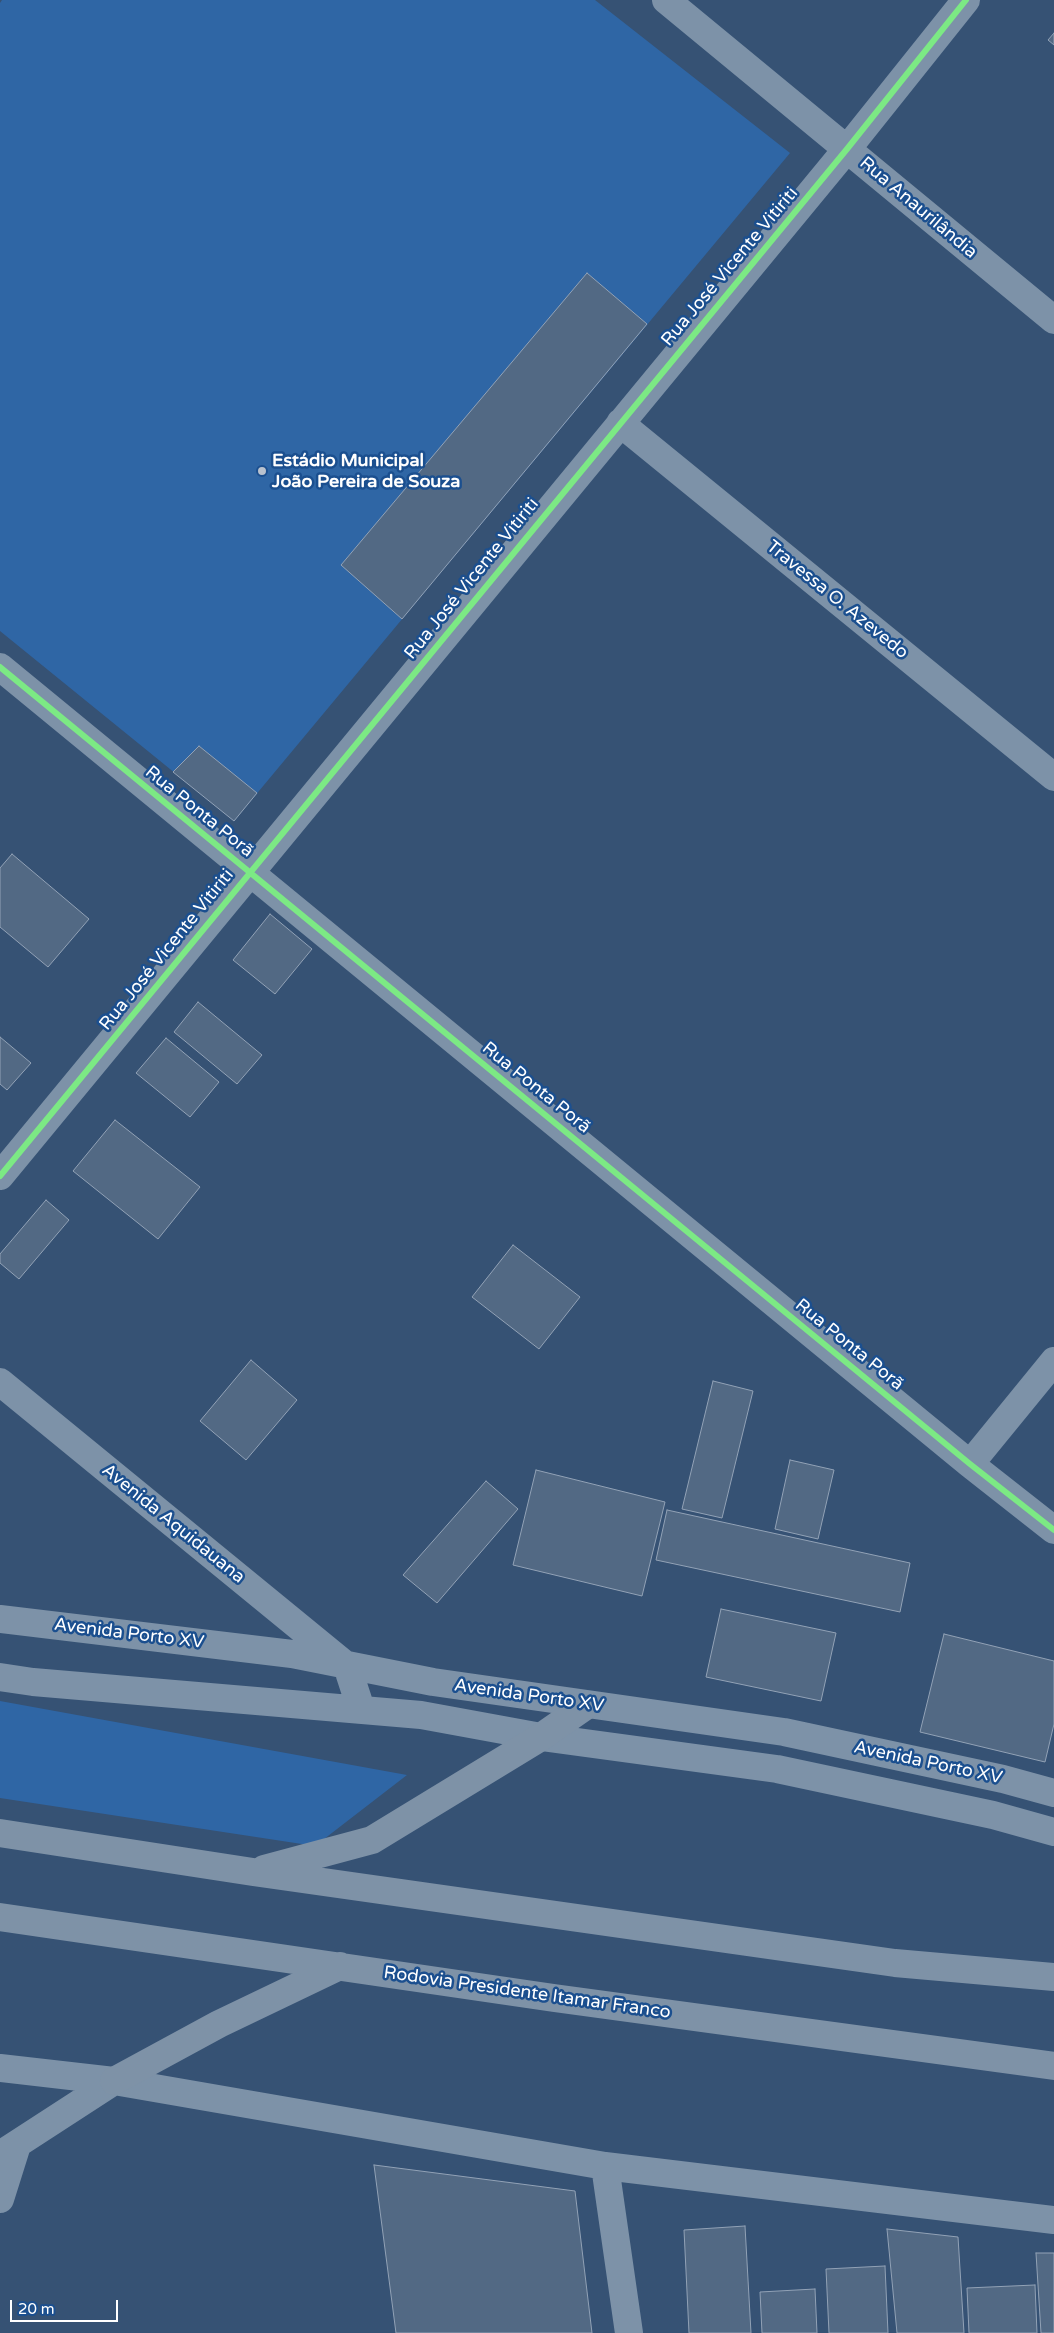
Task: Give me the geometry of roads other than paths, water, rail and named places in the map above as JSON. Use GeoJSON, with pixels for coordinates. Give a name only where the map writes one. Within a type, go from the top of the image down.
{"type":"FeatureCollection","features":[{"type":"Feature","properties":{"kind":"highway"},"geometry":{"type":"LineString","coordinates":[[253,1872],[372,1840],[541,1738],[587,1705]]}},
{"type":"Feature","properties":{"kind":"highway"},"geometry":{"type":"LineString","coordinates":[[0,1833],[253,1872],[895,1964],[1054,1977]]}},
{"type":"Feature","properties":{"kind":"highway","name":"Rodovia Presidente Itamar Franco"},"geometry":{"type":"LineString","coordinates":[[0,1917],[593,2004],[1054,2066]]}},
{"type":"Feature","properties":{"kind":"highway"},"geometry":{"type":"LineString","coordinates":[[114,2081],[219,2024],[340,1966]]}},
{"type":"Feature","properties":{"kind":"street","name":"Rua Anaurilândia"},"geometry":{"type":"LineString","coordinates":[[666,0],[1054,320]]}},
{"type":"Feature","properties":{"kind":"street","name":"Rua José Vicente Vitiriti"},"geometry":{"type":"LineString","coordinates":[[0,1176],[847,149],[966,0]]}},
{"type":"Feature","properties":{"kind":"street","name":"Travessa O. Azevedo"},"geometry":{"type":"LineString","coordinates":[[620,423],[1054,777]]}},
{"type":"Feature","properties":{"kind":"street","name":"Rua Ponta Porã"},"geometry":{"type":"LineString","coordinates":[[0,667],[970,1464],[1054,1530]]}},
{"type":"Feature","properties":{"kind":"street"},"geometry":{"type":"LineString","coordinates":[[970,1464],[1054,1361]]}},
{"type":"Feature","properties":{"kind":"street","name":"Avenida Aquidauana"},"geometry":{"type":"LineString","coordinates":[[0,1382],[347,1666]]}},
{"type":"Feature","properties":{"kind":"street","name":"Avenida Porto XV"},"geometry":{"type":"LineString","coordinates":[[0,1619],[292,1654],[433,1682],[784,1732],[1003,1779],[1054,1793]]}},
{"type":"Feature","properties":{"kind":"street"},"geometry":{"type":"LineString","coordinates":[[347,1666],[361,1709]]}},
{"type":"Feature","properties":{"kind":"street","name":"Avenida Porto XV"},"geometry":{"type":"LineString","coordinates":[[0,1677],[33,1682],[421,1715],[541,1738],[777,1769],[993,1815],[1054,1832]]}},
{"type":"Feature","properties":{"kind":"street"},"geometry":{"type":"LineString","coordinates":[[0,2068],[114,2081],[605,2166],[1054,2220]]}},
{"type":"Feature","properties":{"kind":"street"},"geometry":{"type":"LineString","coordinates":[[0,2200],[8,2150],[114,2081]]}},
{"type":"Feature","properties":{"kind":"street"},"geometry":{"type":"LineString","coordinates":[[605,2166],[629,2333]]}},
{"type":"Feature","properties":{"kind":"place","name":"Estádio Municipal João Pereira de Souza"},"geometry":{"type":"Point","coordinates":[262,471]}}]}
